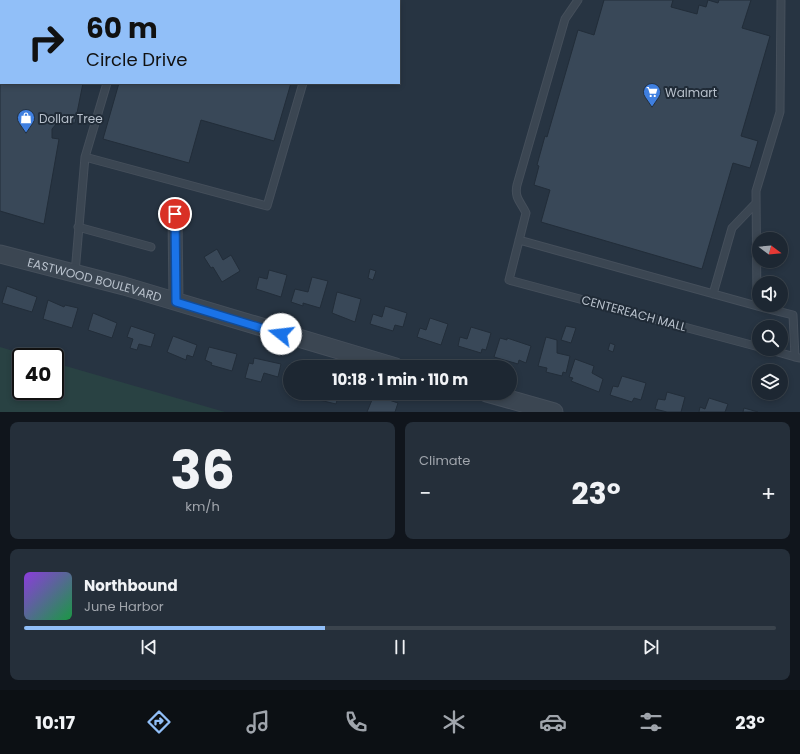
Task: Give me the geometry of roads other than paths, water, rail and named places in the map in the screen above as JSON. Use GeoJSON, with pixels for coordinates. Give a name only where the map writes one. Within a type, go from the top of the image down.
{"type":"FeatureCollection","features":[{"type":"Feature","properties":{"kind":"street"},"geometry":{"type":"LineString","coordinates":[[175,214],[176,302]]}},
{"type":"Feature","properties":{"kind":"street","name":"EASTWOOD BOULEVARD"},"geometry":{"type":"LineString","coordinates":[[0,254],[176,302],[372,360]]}},
{"type":"Feature","properties":{"kind":"street"},"geometry":{"type":"LineString","coordinates":[[512,400],[554,412]]}},
{"type":"Feature","properties":{"kind":"lane"},"geometry":{"type":"LineString","coordinates":[[578,0],[565,19],[515,192],[517,201],[522,205],[526,213],[519,240],[752,305]]}},
{"type":"Feature","properties":{"kind":"lane"},"geometry":{"type":"LineString","coordinates":[[757,276],[756,191],[780,112],[781,0]]}},
{"type":"Feature","properties":{"kind":"lane"},"geometry":{"type":"LineString","coordinates":[[75,274],[85,157],[107,84]]}},
{"type":"Feature","properties":{"kind":"lane"},"geometry":{"type":"LineString","coordinates":[[85,157],[267,206],[303,84]]}},
{"type":"Feature","properties":{"kind":"lane"},"geometry":{"type":"LineString","coordinates":[[713,294],[732,228],[756,203]]}},
{"type":"Feature","properties":{"kind":"lane"},"geometry":{"type":"LineString","coordinates":[[78,227],[151,247]]}},
{"type":"Feature","properties":{"kind":"lane","name":"CENTEREACH MALL"},"geometry":{"type":"LineString","coordinates":[[519,240],[509,280],[752,345]]}},
{"type":"Feature","properties":{"kind":"lane"},"geometry":{"type":"LineString","coordinates":[[781,312],[793,315],[798,357],[788,354]]}},
{"type":"Feature","properties":{"kind":"place","name":"Walmart"},"geometry":{"type":"Point","coordinates":[652,107]}},
{"type":"Feature","properties":{"kind":"place","name":"Dollar Tree"},"geometry":{"type":"Point","coordinates":[26,133]}}]}
